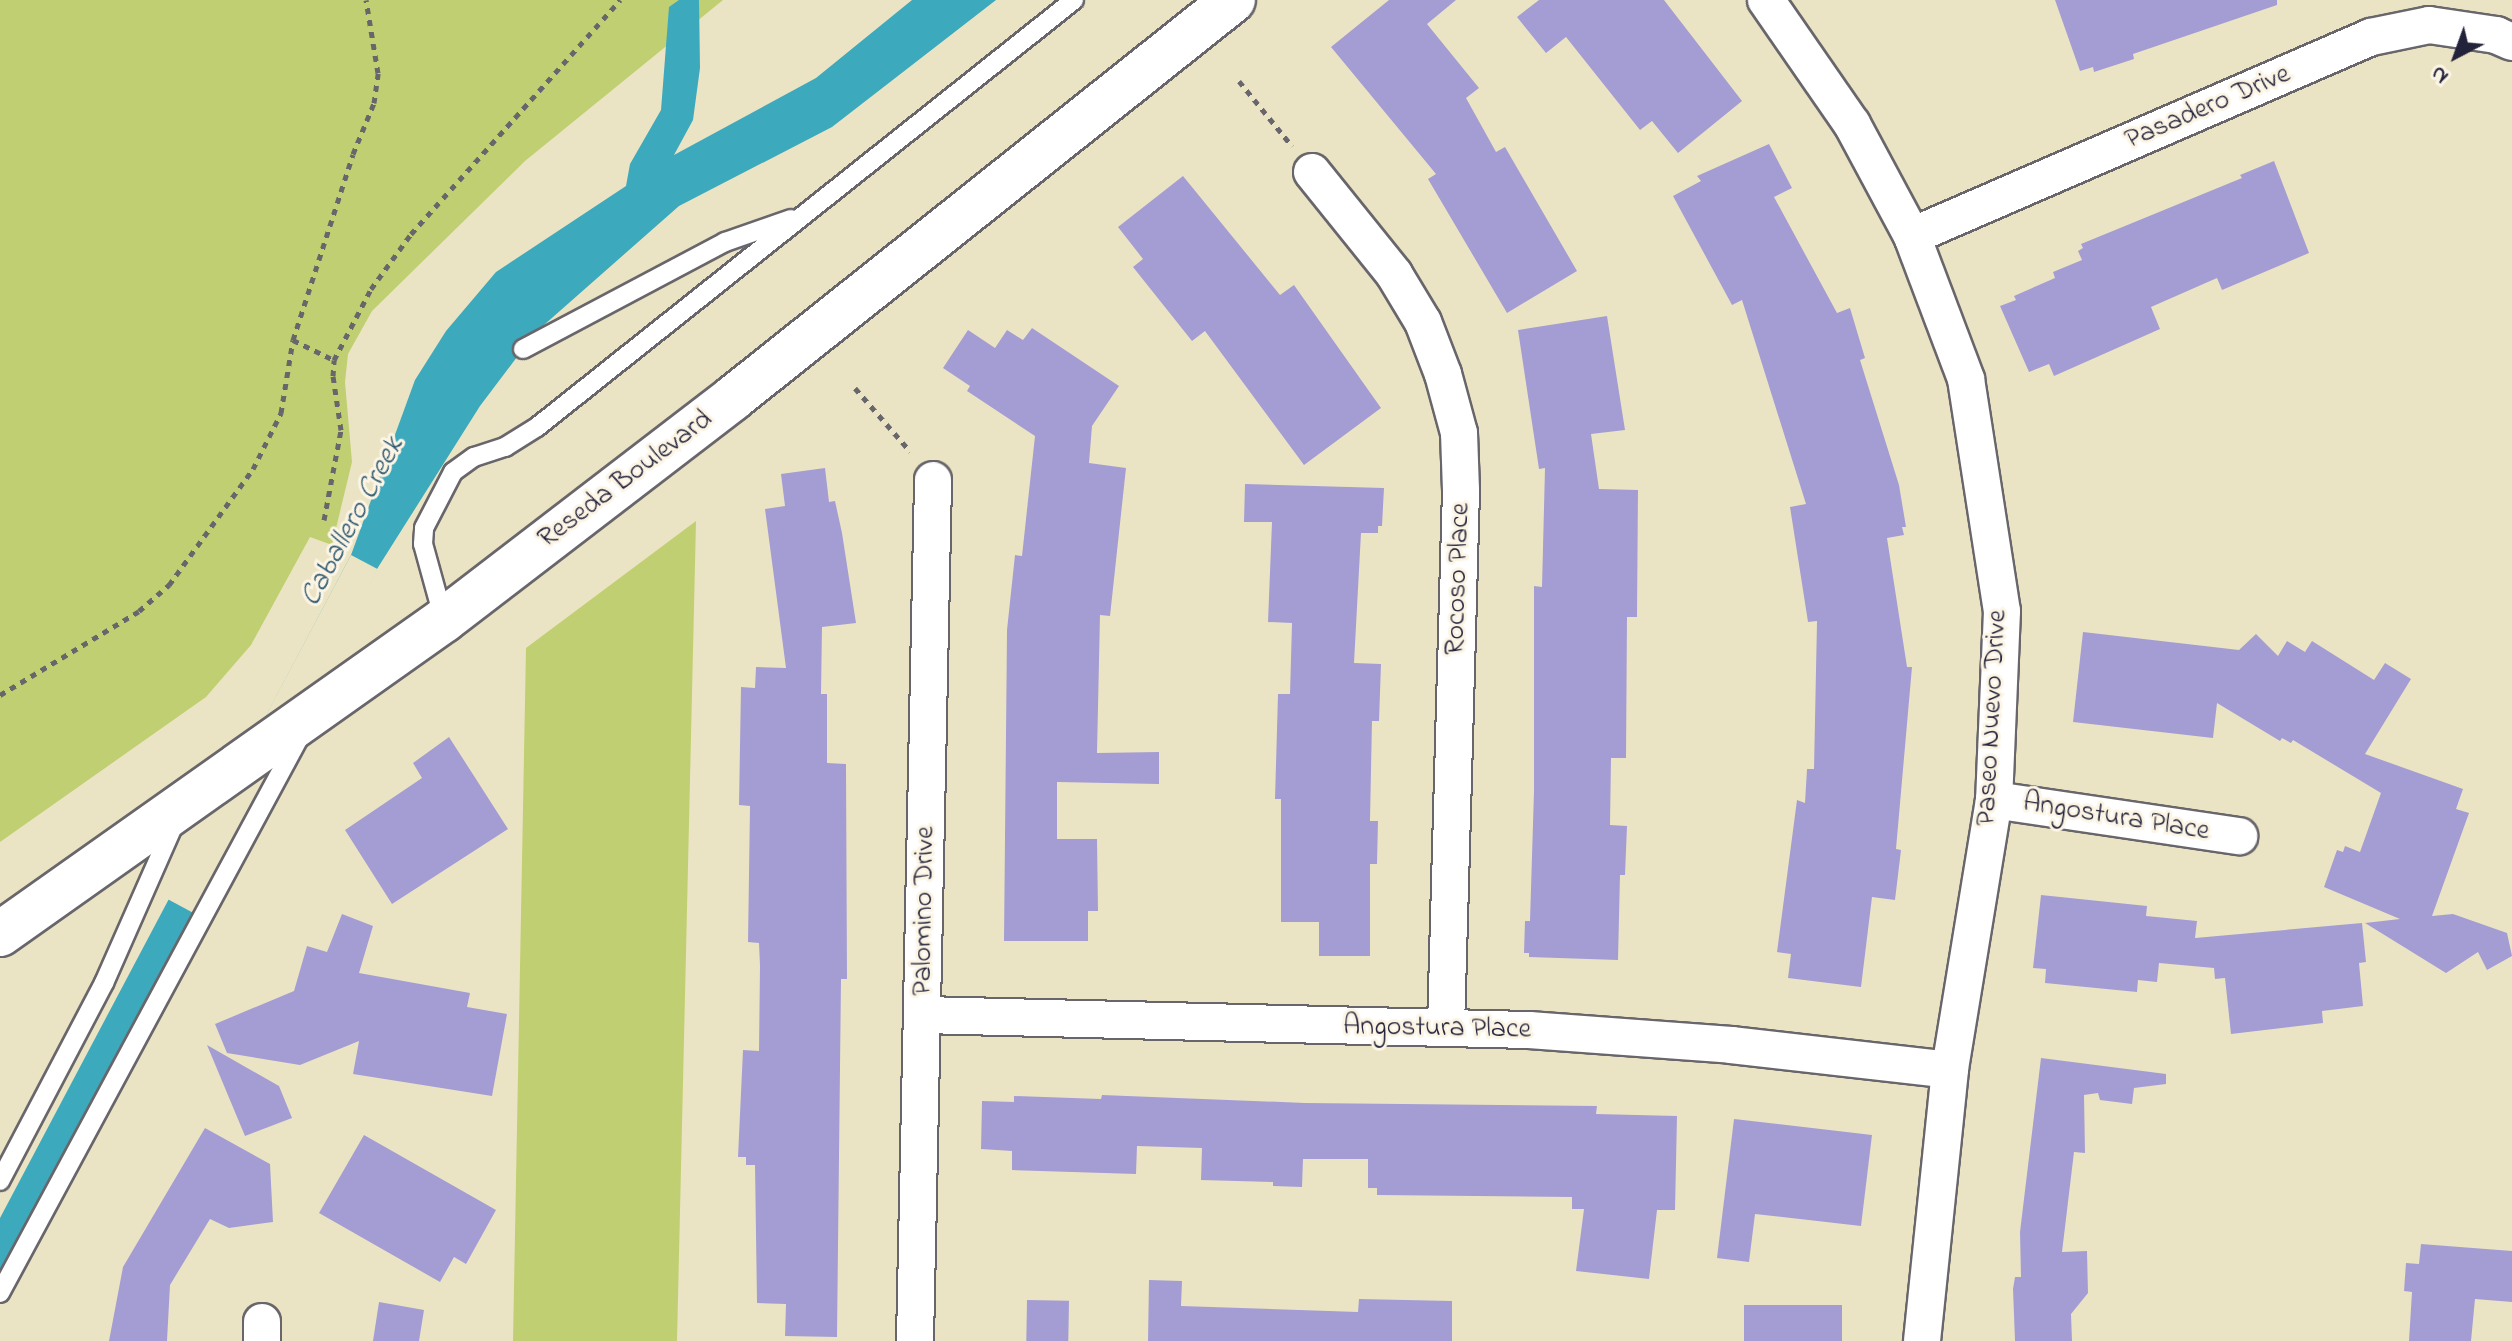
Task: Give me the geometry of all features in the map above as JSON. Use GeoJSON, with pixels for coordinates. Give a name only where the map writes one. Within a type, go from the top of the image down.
{"type":"FeatureCollection","features":[{"type":"Feature","properties":{"kind":"main road","name":"Reseda Boulevard"},"geometry":{"type":"LineString","coordinates":[[0,934],[444,620],[733,398],[1233,0]]}},
{"type":"Feature","properties":{"kind":"street","name":"Paseo Nuevo Drive"},"geometry":{"type":"LineString","coordinates":[[1766,0],[1852,124],[1912,236],[1966,379],[1999,596],[1994,800],[1950,1070],[1922,1341]]}},
{"type":"Feature","properties":{"kind":"street","name":"Pasadero Drive"},"geometry":{"type":"LineString","coordinates":[[1912,236],[2371,37],[2429,25],[2496,35],[2512,42]]}},
{"type":"Feature","properties":{"kind":"street","name":"Rocoso Place"},"geometry":{"type":"LineString","coordinates":[[1312,172],[1394,274],[1423,322],[1443,374],[1459,433],[1461,490],[1446,1028]]}},
{"type":"Feature","properties":{"kind":"street","name":"Palomino Drive"},"geometry":{"type":"LineString","coordinates":[[915,1341],[933,480]]}},
{"type":"Feature","properties":{"kind":"street","name":"Angostura Place"},"geometry":{"type":"LineString","coordinates":[[1994,800],[2239,836]]}},
{"type":"Feature","properties":{"kind":"street","name":"Angostura Place"},"geometry":{"type":"LineString","coordinates":[[923,1015],[1446,1028],[1731,1045],[1950,1070]]}},
{"type":"Feature","properties":{"kind":"lane"},"geometry":{"type":"LineString","coordinates":[[444,620],[423,544],[424,528],[453,472],[474,457],[505,447],[537,427],[1074,0]]}},
{"type":"Feature","properties":{"kind":"lane"},"geometry":{"type":"LineString","coordinates":[[523,349],[725,242],[805,214]]}},
{"type":"Feature","properties":{"kind":"lane"},"geometry":{"type":"LineString","coordinates":[[0,1293],[303,720]]}},
{"type":"Feature","properties":{"kind":"lane"},"geometry":{"type":"LineString","coordinates":[[0,1181],[104,983],[182,807]]}},
{"type":"Feature","properties":{"kind":"path"},"geometry":{"type":"LineString","coordinates":[[0,695],[139,611],[169,585],[253,469],[281,413],[293,340],[353,154],[374,103],[378,73],[366,0]]}},
{"type":"Feature","properties":{"kind":"path"},"geometry":{"type":"LineString","coordinates":[[324,520],[341,430],[333,376],[334,360],[371,289],[411,234],[620,0]]}},
{"type":"Feature","properties":{"kind":"path"},"geometry":{"type":"LineString","coordinates":[[1239,81],[1312,172]]}},
{"type":"Feature","properties":{"kind":"path"},"geometry":{"type":"LineString","coordinates":[[293,340],[334,360]]}},
{"type":"Feature","properties":{"kind":"path"},"geometry":{"type":"LineString","coordinates":[[855,388],[878,409],[933,480]]}},
{"type":"Feature","properties":{"kind":"green space"},"geometry":{"type":"Polygon","coordinates":[[[0,0],[723,0],[525,161],[372,311],[348,354],[345,382],[352,462],[332,545],[310,537],[251,645],[206,697],[0,842],[0,0]]]}},
{"type":"Feature","properties":{"kind":"green space"},"geometry":{"type":"Polygon","coordinates":[[[696,521],[677,1341],[513,1341],[526,648],[696,521]]]}},
{"type":"Feature","properties":{"kind":"water"},"geometry":{"type":"Polygon","coordinates":[[[679,0],[699,0],[700,68],[693,120],[674,155],[816,78],[912,0],[996,0],[832,127],[679,206],[536,332],[480,406],[377,569],[0,1271],[0,1218],[351,555],[415,380],[446,331],[496,272],[626,186],[630,164],[661,110],[669,7],[679,0]]]}},
{"type":"Feature","properties":{"kind":"pier"},"geometry":{"type":"Polygon","coordinates":[[[351,555],[377,569],[194,913],[168,899],[351,555]]]}},
{"type":"Feature","properties":{"kind":"building"},"geometry":{"type":"Polygon","coordinates":[[[1389,0],[1456,0],[1427,24],[1479,88],[1466,98],[1496,152],[1505,147],[1577,271],[1507,313],[1428,179],[1436,174],[1331,47],[1389,0]]]}},
{"type":"Feature","properties":{"kind":"building"},"geometry":{"type":"Polygon","coordinates":[[[1539,0],[1664,0],[1742,101],[1678,153],[1652,121],[1640,130],[1566,37],[1546,53],[1517,17],[1539,0]]]}},
{"type":"Feature","properties":{"kind":"building"},"geometry":{"type":"Polygon","coordinates":[[[2055,0],[2277,0],[2277,5],[2133,54],[2134,59],[2094,72],[2093,67],[2080,71],[2055,0]]]}},
{"type":"Feature","properties":{"kind":"building"},"geometry":{"type":"Polygon","coordinates":[[[1769,144],[1792,188],[1774,197],[1837,313],[1850,308],[1865,358],[1860,360],[1899,485],[1906,527],[1902,527],[1904,535],[1887,538],[1907,667],[1912,667],[1896,849],[1901,850],[1895,900],[1872,897],[1861,987],[1788,978],[1791,954],[1777,952],[1797,800],[1805,803],[1807,769],[1814,769],[1817,621],[1808,622],[1790,507],[1806,504],[1742,300],[1732,305],[1673,196],[1701,181],[1697,176],[1769,144]]]}},
{"type":"Feature","properties":{"kind":"building"},"geometry":{"type":"Polygon","coordinates":[[[2274,161],[2309,253],[2222,290],[2217,278],[2151,307],[2160,329],[2054,376],[2049,364],[2029,372],[2000,306],[2016,300],[2014,296],[2055,278],[2053,272],[2082,260],[2078,251],[2083,248],[2081,244],[2242,178],[2240,175],[2274,161]]]}},
{"type":"Feature","properties":{"kind":"building"},"geometry":{"type":"Polygon","coordinates":[[[1183,176],[1280,295],[1294,285],[1381,408],[1304,465],[1205,331],[1192,341],[1133,267],[1143,259],[1118,227],[1183,176]]]}},
{"type":"Feature","properties":{"kind":"building"},"geometry":{"type":"Polygon","coordinates":[[[1607,316],[1625,430],[1591,434],[1599,489],[1638,490],[1637,617],[1627,617],[1626,758],[1611,758],[1610,825],[1627,826],[1625,875],[1620,875],[1618,960],[1529,957],[1529,953],[1524,953],[1525,921],[1530,921],[1534,791],[1534,586],[1542,587],[1545,468],[1539,469],[1518,330],[1607,316]]]}},
{"type":"Feature","properties":{"kind":"building"},"geometry":{"type":"Polygon","coordinates":[[[1032,328],[1119,386],[1092,426],[1089,463],[1126,468],[1110,616],[1100,615],[1097,753],[1159,752],[1159,784],[1057,782],[1057,839],[1097,839],[1098,911],[1088,911],[1088,941],[1004,941],[1007,630],[1015,555],[1022,556],[1035,436],[967,391],[970,386],[943,368],[968,330],[995,348],[1007,330],[1023,340],[1032,328]]]}},
{"type":"Feature","properties":{"kind":"building"},"geometry":{"type":"Polygon","coordinates":[[[825,468],[829,502],[835,501],[842,533],[856,623],[822,627],[821,694],[827,694],[827,763],[846,764],[847,979],[841,979],[837,1337],[785,1336],[786,1304],[757,1303],[755,1165],[746,1165],[746,1157],[738,1157],[743,1050],[759,1051],[760,966],[759,943],[748,942],[750,806],[739,805],[741,687],[755,688],[756,667],[786,668],[765,509],[785,506],[781,474],[825,468]]]}},
{"type":"Feature","properties":{"kind":"building"},"geometry":{"type":"Polygon","coordinates":[[[1245,484],[1384,488],[1382,526],[1378,526],[1378,533],[1361,533],[1354,663],[1381,664],[1379,721],[1372,721],[1370,821],[1378,821],[1377,864],[1370,864],[1370,956],[1319,956],[1319,922],[1281,922],[1281,799],[1275,799],[1278,694],[1290,694],[1292,623],[1268,622],[1272,522],[1244,522],[1245,484]]]}},
{"type":"Feature","properties":{"kind":"building"},"geometry":{"type":"Polygon","coordinates":[[[2083,632],[2239,650],[2256,634],[2278,656],[2287,641],[2305,652],[2312,641],[2374,680],[2385,663],[2411,679],[2365,754],[2463,789],[2456,809],[2469,813],[2432,916],[2453,914],[2507,933],[2512,956],[2487,970],[2478,952],[2446,973],[2365,923],[2400,919],[2324,887],[2337,850],[2343,852],[2345,846],[2360,852],[2381,793],[2293,740],[2291,743],[2282,738],[2280,741],[2217,703],[2213,738],[2073,722],[2083,632]]]}},
{"type":"Feature","properties":{"kind":"building"},"geometry":{"type":"Polygon","coordinates":[[[449,737],[508,829],[392,904],[345,830],[422,778],[413,763],[449,737]]]}},
{"type":"Feature","properties":{"kind":"building"},"geometry":{"type":"Polygon","coordinates":[[[2041,895],[2147,906],[2146,916],[2197,921],[2195,938],[2362,923],[2366,962],[2359,963],[2363,1006],[2322,1011],[2323,1023],[2231,1034],[2225,978],[2215,979],[2214,968],[2159,963],[2157,982],[2138,980],[2137,992],[2045,983],[2046,969],[2033,968],[2041,895]]]}},
{"type":"Feature","properties":{"kind":"building"},"geometry":{"type":"Polygon","coordinates":[[[342,914],[373,926],[359,973],[470,993],[467,1007],[507,1014],[492,1096],[353,1074],[359,1041],[300,1065],[227,1053],[215,1024],[294,991],[307,946],[327,952],[342,914]]]}},
{"type":"Feature","properties":{"kind":"building"},"geometry":{"type":"Polygon","coordinates":[[[207,1045],[279,1086],[292,1118],[245,1136],[207,1045]]]}},
{"type":"Feature","properties":{"kind":"building"},"geometry":{"type":"Polygon","coordinates":[[[2041,1058],[2166,1074],[2166,1084],[2134,1088],[2132,1104],[2100,1100],[2098,1093],[2084,1095],[2085,1153],[2074,1152],[2062,1252],[2087,1251],[2088,1293],[2071,1314],[2072,1341],[2015,1341],[2013,1289],[2015,1277],[2021,1277],[2020,1232],[2041,1058]]]}},
{"type":"Feature","properties":{"kind":"building"},"geometry":{"type":"Polygon","coordinates":[[[1102,1095],[1305,1103],[1597,1106],[1596,1114],[1677,1116],[1675,1210],[1657,1210],[1649,1279],[1576,1271],[1584,1209],[1572,1209],[1572,1197],[1377,1195],[1377,1188],[1368,1188],[1368,1159],[1303,1159],[1302,1187],[1273,1186],[1273,1182],[1201,1180],[1202,1148],[1137,1146],[1136,1174],[1012,1170],[1012,1151],[981,1149],[982,1101],[1014,1102],[1014,1096],[1101,1099],[1102,1095]]]}},
{"type":"Feature","properties":{"kind":"building"},"geometry":{"type":"Polygon","coordinates":[[[1734,1119],[1872,1135],[1861,1226],[1755,1214],[1749,1262],[1717,1258],[1734,1119]]]}},
{"type":"Feature","properties":{"kind":"building"},"geometry":{"type":"Polygon","coordinates":[[[205,1128],[270,1164],[273,1222],[229,1228],[210,1219],[170,1285],[167,1341],[109,1341],[123,1267],[205,1128]]]}},
{"type":"Feature","properties":{"kind":"building"},"geometry":{"type":"Polygon","coordinates":[[[364,1135],[496,1210],[466,1264],[454,1257],[440,1282],[319,1213],[364,1135]]]}},
{"type":"Feature","properties":{"kind":"building"},"geometry":{"type":"Polygon","coordinates":[[[2421,1244],[2512,1251],[2512,1302],[2475,1299],[2471,1341],[2409,1341],[2412,1292],[2404,1291],[2406,1263],[2419,1264],[2421,1244]]]}},
{"type":"Feature","properties":{"kind":"building"},"geometry":{"type":"Polygon","coordinates":[[[1149,1280],[1182,1281],[1181,1306],[1358,1312],[1359,1299],[1452,1301],[1452,1341],[1148,1341],[1149,1280]]]}},
{"type":"Feature","properties":{"kind":"building"},"geometry":{"type":"Polygon","coordinates":[[[1027,1300],[1069,1301],[1068,1341],[1026,1341],[1027,1300]]]}},
{"type":"Feature","properties":{"kind":"building"},"geometry":{"type":"Polygon","coordinates":[[[379,1302],[424,1310],[419,1341],[373,1341],[379,1302]]]}},
{"type":"Feature","properties":{"kind":"building"},"geometry":{"type":"Polygon","coordinates":[[[1744,1305],[1842,1305],[1842,1341],[1744,1341],[1744,1305]]]}},
{"type":"Feature","properties":{"kind":"water label","name":"Caballero Creek"},"geometry":{"type":"Point","coordinates":[353,522]}}]}
